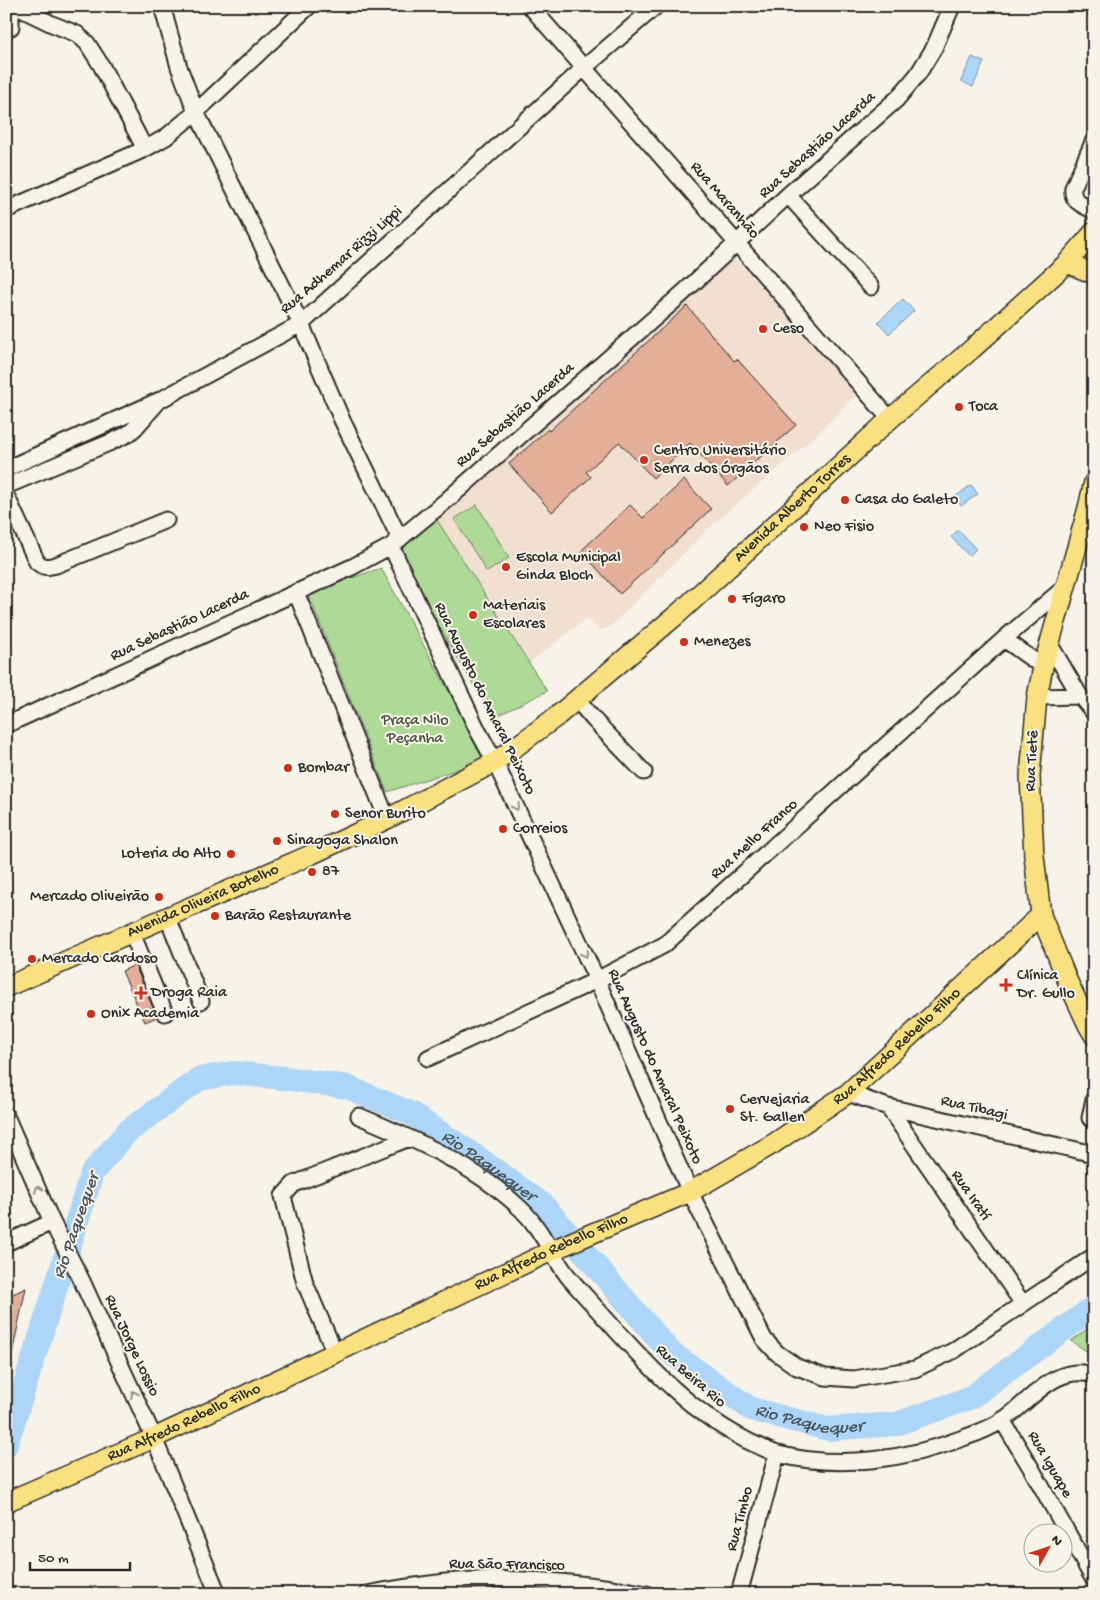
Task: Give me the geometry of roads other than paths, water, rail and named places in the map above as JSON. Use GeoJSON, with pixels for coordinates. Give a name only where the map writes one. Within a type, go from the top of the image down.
{"type":"FeatureCollection","features":[{"type":"Feature","properties":{"kind":"main road","name":"Avenida Alberto Torres"},"geometry":{"type":"LineString","coordinates":[[488,767],[577,700],[680,612],[890,419],[972,349],[1067,263],[1094,232]]}},
{"type":"Feature","properties":{"kind":"main road"},"geometry":{"type":"LineString","coordinates":[[1067,263],[1094,274]]}},
{"type":"Feature","properties":{"kind":"main road","name":"Rua Tietê"},"geometry":{"type":"LineString","coordinates":[[1094,482],[1091,508],[1064,588],[1043,667],[1037,697],[1030,776],[1034,856],[1042,914],[1068,982],[1094,1035]]}},
{"type":"Feature","properties":{"kind":"main road","name":"Avenida Oliveira Botelho"},"geometry":{"type":"LineString","coordinates":[[6,987],[308,856],[387,819],[488,767]]}},
{"type":"Feature","properties":{"kind":"main road","name":"Rua Alfredo Rebello Filho"},"geometry":{"type":"LineString","coordinates":[[11,1500],[154,1438],[556,1249],[690,1192],[773,1144],[848,1093],[1042,914]]}},
{"type":"Feature","properties":{"kind":"street","name":"Rua Augusto do Amaral Peixoto"},"geometry":{"type":"LineString","coordinates":[[162,6],[196,112],[301,324],[477,729],[488,767],[597,980],[690,1192],[764,1339],[777,1353],[797,1367],[825,1377],[854,1379],[915,1369],[953,1351],[1094,1256]]}},
{"type":"Feature","properties":{"kind":"street"},"geometry":{"type":"LineString","coordinates":[[6,210],[145,149],[166,137],[196,112],[309,6]]}},
{"type":"Feature","properties":{"kind":"street","name":"Rua Maranhão"},"geometry":{"type":"LineString","coordinates":[[530,6],[890,419]]}},
{"type":"Feature","properties":{"kind":"street","name":"Rua Adhemar Rizzi Lippi"},"geometry":{"type":"LineString","coordinates":[[6,469],[160,400],[301,324],[584,68],[656,6]]}},
{"type":"Feature","properties":{"kind":"street","name":"Rua Sebastião Lacerda"},"geometry":{"type":"LineString","coordinates":[[6,725],[352,567],[395,542],[447,500],[738,244],[788,195],[897,99],[918,74],[934,48],[952,6]]}},
{"type":"Feature","properties":{"kind":"street"},"geometry":{"type":"LineString","coordinates":[[11,27],[11,12],[19,8],[77,34],[88,43],[145,149]]}},
{"type":"Feature","properties":{"kind":"street"},"geometry":{"type":"LineString","coordinates":[[1094,140],[1073,188],[1072,195],[1074,200],[1094,211]]}},
{"type":"Feature","properties":{"kind":"street"},"geometry":{"type":"LineString","coordinates":[[788,195],[871,287]]}},
{"type":"Feature","properties":{"kind":"street"},"geometry":{"type":"LineString","coordinates":[[6,486],[128,434],[160,400]]}},
{"type":"Feature","properties":{"kind":"street"},"geometry":{"type":"LineString","coordinates":[[6,495],[37,562],[41,566],[47,567],[166,520]]}},
{"type":"Feature","properties":{"kind":"street","name":"Rua Mello Franco"},"geometry":{"type":"LineString","coordinates":[[428,1058],[597,980],[664,944],[1004,638],[1064,588]]}},
{"type":"Feature","properties":{"kind":"street"},"geometry":{"type":"LineString","coordinates":[[296,592],[387,819]]}},
{"type":"Feature","properties":{"kind":"street"},"geometry":{"type":"LineString","coordinates":[[1004,638],[1043,667]]}},
{"type":"Feature","properties":{"kind":"street"},"geometry":{"type":"LineString","coordinates":[[1049,643],[1080,696],[1094,713]]}},
{"type":"Feature","properties":{"kind":"street"},"geometry":{"type":"LineString","coordinates":[[1037,697],[1080,696]]}},
{"type":"Feature","properties":{"kind":"street"},"geometry":{"type":"LineString","coordinates":[[577,700],[644,772]]}},
{"type":"Feature","properties":{"kind":"street"},"geometry":{"type":"LineString","coordinates":[[168,918],[202,1000]]}},
{"type":"Feature","properties":{"kind":"street"},"geometry":{"type":"LineString","coordinates":[[132,933],[165,1013]]}},
{"type":"Feature","properties":{"kind":"street","name":"Rua Tibagi"},"geometry":{"type":"LineString","coordinates":[[848,1093],[888,1107],[1094,1154]]}},
{"type":"Feature","properties":{"kind":"street"},"geometry":{"type":"LineString","coordinates":[[1090,1118],[1094,1099]]}},
{"type":"Feature","properties":{"kind":"street","name":"Rua Iratí"},"geometry":{"type":"LineString","coordinates":[[888,1107],[1023,1304]]}},
{"type":"Feature","properties":{"kind":"street","name":"Rua Jorge Lossio"},"geometry":{"type":"LineString","coordinates":[[6,1116],[55,1228],[81,1279],[154,1438],[218,1594]]}},
{"type":"Feature","properties":{"kind":"street","name":"Rua Beira Rio"},"geometry":{"type":"LineString","coordinates":[[360,1116],[410,1138],[456,1162],[521,1209],[556,1249],[566,1274],[635,1352],[683,1398],[703,1414],[737,1436],[777,1454],[820,1461],[898,1457],[967,1437],[1002,1420],[1039,1389],[1063,1375],[1083,1372],[1094,1375]]}},
{"type":"Feature","properties":{"kind":"street"},"geometry":{"type":"LineString","coordinates":[[335,1353],[305,1283],[283,1196],[294,1184],[410,1138]]}},
{"type":"Feature","properties":{"kind":"street"},"geometry":{"type":"LineString","coordinates":[[6,1243],[55,1228]]}},
{"type":"Feature","properties":{"kind":"street","name":"Rua Iguape"},"geometry":{"type":"LineString","coordinates":[[1002,1420],[1094,1580]]}},
{"type":"Feature","properties":{"kind":"street","name":"Rua Timbo"},"geometry":{"type":"LineString","coordinates":[[739,1594],[777,1454]]}},
{"type":"Feature","properties":{"kind":"street","name":"Rua São Francisco"},"geometry":{"type":"LineString","coordinates":[[367,1594],[446,1582],[516,1580],[601,1586],[647,1594]]}},
{"type":"Feature","properties":{"kind":"street"},"geometry":{"type":"LineString","coordinates":[[1089,1594],[1094,1588]]}},
{"type":"Feature","properties":{"kind":"water"},"geometry":{"type":"Polygon","coordinates":[[[972,57],[984,62],[973,87],[961,81],[972,57]]]}},
{"type":"Feature","properties":{"kind":"water"},"geometry":{"type":"Polygon","coordinates":[[[903,299],[914,311],[889,334],[878,322],[903,299]]]}},
{"type":"Feature","properties":{"kind":"water"},"geometry":{"type":"Polygon","coordinates":[[[971,485],[978,494],[961,506],[955,497],[971,485]]]}},
{"type":"Feature","properties":{"kind":"water"},"geometry":{"type":"Polygon","coordinates":[[[958,530],[976,549],[969,556],[951,537],[958,530]]]}},
{"type":"Feature","properties":{"kind":"waterway","name":"Rio Paquequer"},"geometry":{"type":"LineString","coordinates":[[6,1445],[92,1173],[127,1132],[199,1079],[233,1073],[347,1087],[410,1113],[478,1158],[543,1205],[671,1353],[751,1409],[828,1429],[896,1424],[970,1398],[1094,1307]]}},
{"type":"Feature","properties":{"kind":"place","name":"Ceso"},"geometry":{"type":"Point","coordinates":[763,329]}},
{"type":"Feature","properties":{"kind":"place","name":"Toca"},"geometry":{"type":"Point","coordinates":[959,407]}},
{"type":"Feature","properties":{"kind":"place","name":"Centro Universitário Serra dos Órgãos"},"geometry":{"type":"Point","coordinates":[644,460]}},
{"type":"Feature","properties":{"kind":"place","name":"Casa do Galeto"},"geometry":{"type":"Point","coordinates":[845,500]}},
{"type":"Feature","properties":{"kind":"place","name":"Neo Fisio"},"geometry":{"type":"Point","coordinates":[804,527]}},
{"type":"Feature","properties":{"kind":"place","name":"Escola Municipal Ginda Bloch"},"geometry":{"type":"Point","coordinates":[506,567]}},
{"type":"Feature","properties":{"kind":"place","name":"Fígaro"},"geometry":{"type":"Point","coordinates":[732,599]}},
{"type":"Feature","properties":{"kind":"place","name":"Materiais Escolares"},"geometry":{"type":"Point","coordinates":[473,615]}},
{"type":"Feature","properties":{"kind":"place","name":"Menezes"},"geometry":{"type":"Point","coordinates":[684,642]}},
{"type":"Feature","properties":{"kind":"place","name":"Bombar"},"geometry":{"type":"Point","coordinates":[288,768]}},
{"type":"Feature","properties":{"kind":"place","name":"Senor Burito"},"geometry":{"type":"Point","coordinates":[335,814]}},
{"type":"Feature","properties":{"kind":"place","name":"Correios"},"geometry":{"type":"Point","coordinates":[503,829]}},
{"type":"Feature","properties":{"kind":"place","name":"Sinagoga Shalon"},"geometry":{"type":"Point","coordinates":[277,841]}},
{"type":"Feature","properties":{"kind":"place","name":"Loteria do Alto"},"geometry":{"type":"Point","coordinates":[231,854]}},
{"type":"Feature","properties":{"kind":"place","name":"87"},"geometry":{"type":"Point","coordinates":[312,872]}},
{"type":"Feature","properties":{"kind":"place","name":"Mercado Oliveirão"},"geometry":{"type":"Point","coordinates":[159,897]}},
{"type":"Feature","properties":{"kind":"place","name":"Barão Restaurante"},"geometry":{"type":"Point","coordinates":[215,916]}},
{"type":"Feature","properties":{"kind":"place","name":"Mercado Cardoso"},"geometry":{"type":"Point","coordinates":[32,959]}},
{"type":"Feature","properties":{"kind":"place","name":"Clínica Dr. Gullo"},"geometry":{"type":"Point","coordinates":[1006,985]}},
{"type":"Feature","properties":{"kind":"place","name":"Droga Raia"},"geometry":{"type":"Point","coordinates":[141,993]}},
{"type":"Feature","properties":{"kind":"place","name":"Onix Academia"},"geometry":{"type":"Point","coordinates":[91,1014]}},
{"type":"Feature","properties":{"kind":"place","name":"Cervejaria St. Gallen"},"geometry":{"type":"Point","coordinates":[730,1109]}},
{"type":"Feature","properties":{"kind":"park label","name":"Praça Nilo Peçanha"},"geometry":{"type":"Point","coordinates":[415,730]}}]}
